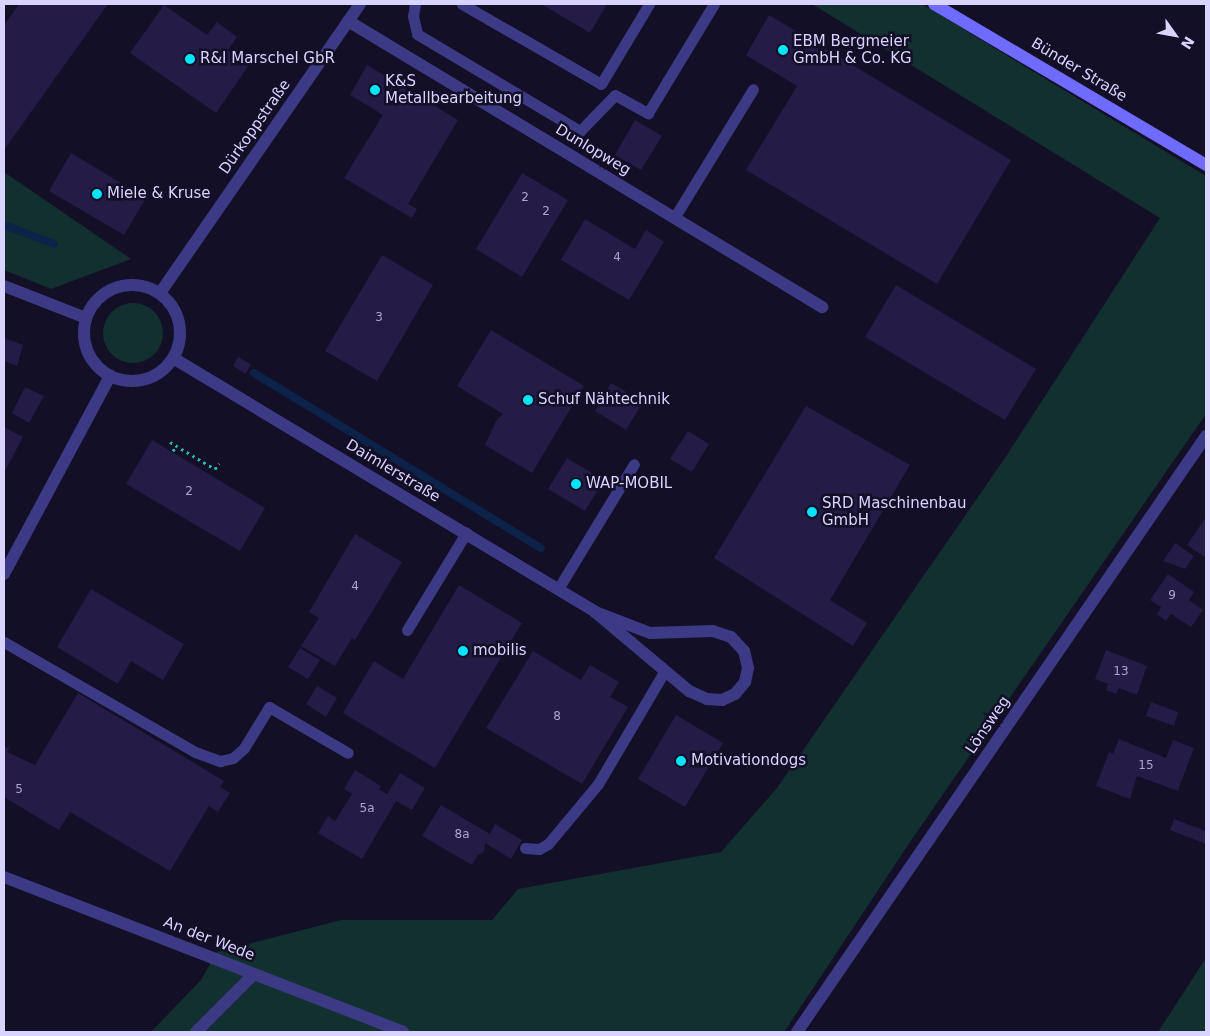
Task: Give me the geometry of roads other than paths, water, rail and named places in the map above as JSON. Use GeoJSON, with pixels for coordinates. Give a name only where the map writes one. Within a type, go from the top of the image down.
{"type":"FeatureCollection","features":[{"type":"Feature","properties":{"kind":"street","name":"Dürkoppstraße"},"geometry":{"type":"LineString","coordinates":[[160,293],[360,4]]}},
{"type":"Feature","properties":{"kind":"street","name":"Bünder Straße"},"geometry":{"type":"LineString","coordinates":[[934,4],[1206,165]]}},
{"type":"Feature","properties":{"kind":"street","name":"Dunlopweg"},"geometry":{"type":"LineString","coordinates":[[348,21],[822,307]]}},
{"type":"Feature","properties":{"kind":"street"},"geometry":{"type":"LineString","coordinates":[[132,284],[160,293],[178,316],[180,330],[179,345],[173,358],[152,378],[124,381],[110,376],[99,368],[85,345],[86,318],[104,294],[117,287],[132,284]]}},
{"type":"Feature","properties":{"kind":"street"},"geometry":{"type":"LineString","coordinates":[[4,286],[86,318]]}},
{"type":"Feature","properties":{"kind":"street","name":"Daimlerstraße"},"geometry":{"type":"LineString","coordinates":[[173,358],[596,612],[650,633],[713,631],[732,637],[744,651],[748,668],[745,682],[735,694],[722,700],[707,699],[689,691],[664,672],[596,612]]}},
{"type":"Feature","properties":{"kind":"street"},"geometry":{"type":"LineString","coordinates":[[4,574],[110,376]]}},
{"type":"Feature","properties":{"kind":"street","name":"Lönsweg"},"geometry":{"type":"LineString","coordinates":[[797,1032],[1206,436]]}},
{"type":"Feature","properties":{"kind":"street","name":"An der Wede"},"geometry":{"type":"LineString","coordinates":[[4,877],[403,1032]]}},
{"type":"Feature","properties":{"kind":"street"},"geometry":{"type":"LineString","coordinates":[[196,1032],[254,974]]}},
{"type":"Feature","properties":{"kind":"lane"},"geometry":{"type":"LineString","coordinates":[[415,4],[413,16],[418,34],[580,131],[616,95],[648,113],[714,4]]}},
{"type":"Feature","properties":{"kind":"lane"},"geometry":{"type":"LineString","coordinates":[[462,4],[601,84],[649,4]]}},
{"type":"Feature","properties":{"kind":"lane"},"geometry":{"type":"LineString","coordinates":[[674,218],[753,89]]}},
{"type":"Feature","properties":{"kind":"lane"},"geometry":{"type":"LineString","coordinates":[[558,589],[634,464]]}},
{"type":"Feature","properties":{"kind":"lane"},"geometry":{"type":"LineString","coordinates":[[407,630],[466,533]]}},
{"type":"Feature","properties":{"kind":"lane"},"geometry":{"type":"LineString","coordinates":[[4,642],[195,752],[220,761],[233,758],[244,748],[269,707],[348,754]]}},
{"type":"Feature","properties":{"kind":"lane"},"geometry":{"type":"LineString","coordinates":[[525,848],[539,849],[548,844],[592,792],[620,751],[664,672]]}},
{"type":"Feature","properties":{"kind":"waterway"},"geometry":{"type":"LineString","coordinates":[[4,225],[54,244]]}},
{"type":"Feature","properties":{"kind":"waterway"},"geometry":{"type":"LineString","coordinates":[[254,373],[541,548]]}},
{"type":"Feature","properties":{"kind":"place","name":"EBM Bergmeier GmbH & Co. KG"},"geometry":{"type":"Point","coordinates":[783,50]}},
{"type":"Feature","properties":{"kind":"place","name":"R&I Marschel GbR"},"geometry":{"type":"Point","coordinates":[190,59]}},
{"type":"Feature","properties":{"kind":"place","name":"K&S Metallbearbeitung"},"geometry":{"type":"Point","coordinates":[375,90]}},
{"type":"Feature","properties":{"kind":"place","name":"Miele & Kruse"},"geometry":{"type":"Point","coordinates":[97,194]}},
{"type":"Feature","properties":{"kind":"place","name":"Schuf Nähtechnik"},"geometry":{"type":"Point","coordinates":[528,400]}},
{"type":"Feature","properties":{"kind":"place","name":"WAP-MOBIL"},"geometry":{"type":"Point","coordinates":[576,484]}},
{"type":"Feature","properties":{"kind":"place","name":"SRD Maschinenbau GmbH"},"geometry":{"type":"Point","coordinates":[812,512]}},
{"type":"Feature","properties":{"kind":"place","name":"mobilis"},"geometry":{"type":"Point","coordinates":[463,651]}},
{"type":"Feature","properties":{"kind":"place","name":"Motivationdogs"},"geometry":{"type":"Point","coordinates":[681,761]}}]}
